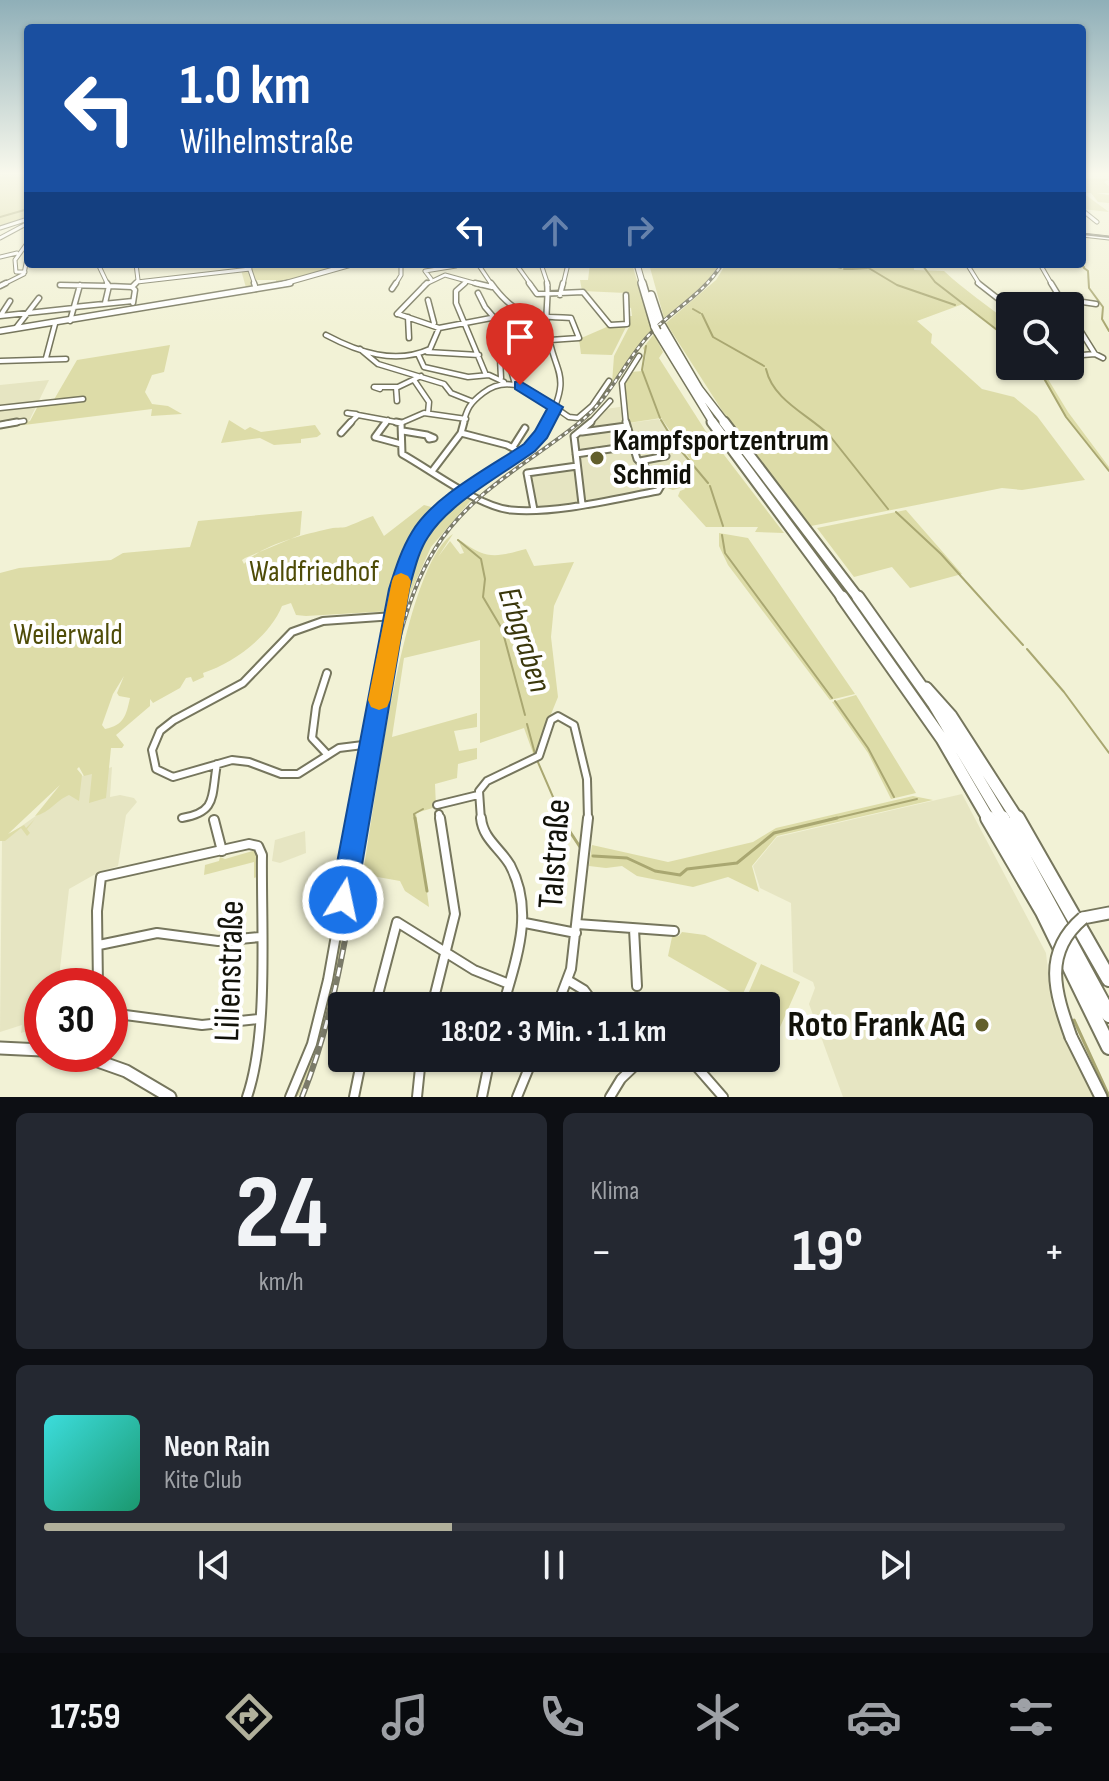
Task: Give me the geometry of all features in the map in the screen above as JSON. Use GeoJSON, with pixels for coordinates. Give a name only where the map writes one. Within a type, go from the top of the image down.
{"type":"FeatureCollection","features":[{"type":"Feature","properties":{"kind":"highway"},"geometry":{"type":"LineString","coordinates":[[638,268],[659,326],[698,403],[874,641],[942,739],[1043,912],[1109,1047]]}},
{"type":"Feature","properties":{"kind":"highway"},"geometry":{"type":"LineString","coordinates":[[644,268],[659,326],[699,389],[920,683],[1029,863],[1109,1015]]}},
{"type":"Feature","properties":{"kind":"highway"},"geometry":{"type":"LineString","coordinates":[[920,683],[937,696],[988,769],[1109,979]]}},
{"type":"Feature","properties":{"kind":"highway"},"geometry":{"type":"LineString","coordinates":[[1088,939],[1109,966]]}},
{"type":"Feature","properties":{"kind":"main road"},"geometry":{"type":"LineString","coordinates":[[0,331],[256,289],[313,278],[342,268]]}},
{"type":"Feature","properties":{"kind":"main road"},"geometry":{"type":"LineString","coordinates":[[1101,1097],[1071,1037],[1061,1009],[1055,965],[1064,934],[1083,918],[1109,913]]}},
{"type":"Feature","properties":{"kind":"main road"},"geometry":{"type":"LineString","coordinates":[[0,1048],[24,1049]]}},
{"type":"Feature","properties":{"kind":"main road"},"geometry":{"type":"LineString","coordinates":[[128,1072],[170,1097]]}},
{"type":"Feature","properties":{"kind":"street"},"geometry":{"type":"LineString","coordinates":[[0,238],[23,224]]}},
{"type":"Feature","properties":{"kind":"street"},"geometry":{"type":"LineString","coordinates":[[1086,235],[1109,238]]}},
{"type":"Feature","properties":{"kind":"street"},"geometry":{"type":"LineString","coordinates":[[0,257],[18,253],[24,246]]}},
{"type":"Feature","properties":{"kind":"street"},"geometry":{"type":"LineString","coordinates":[[18,253],[16,272],[26,272]]}},
{"type":"Feature","properties":{"kind":"street"},"geometry":{"type":"LineString","coordinates":[[26,268],[26,272]]}},
{"type":"Feature","properties":{"kind":"street"},"geometry":{"type":"LineString","coordinates":[[100,268],[109,286],[105,303]]}},
{"type":"Feature","properties":{"kind":"street"},"geometry":{"type":"LineString","coordinates":[[136,268],[137,282]]}},
{"type":"Feature","properties":{"kind":"street"},"geometry":{"type":"LineString","coordinates":[[60,285],[132,287],[137,282],[228,268]]}},
{"type":"Feature","properties":{"kind":"street"},"geometry":{"type":"LineString","coordinates":[[250,268],[256,289]]}},
{"type":"Feature","properties":{"kind":"street"},"geometry":{"type":"LineString","coordinates":[[392,289],[401,275],[401,268]]}},
{"type":"Feature","properties":{"kind":"street"},"geometry":{"type":"LineString","coordinates":[[431,279],[425,271],[444,268]]}},
{"type":"Feature","properties":{"kind":"street"},"geometry":{"type":"LineString","coordinates":[[481,268],[493,287],[519,312],[546,318],[571,318],[579,337],[550,340]]}},
{"type":"Feature","properties":{"kind":"street"},"geometry":{"type":"LineString","coordinates":[[519,268],[535,292],[548,295],[584,292],[607,322],[615,326],[627,324],[626,295]]}},
{"type":"Feature","properties":{"kind":"street"},"geometry":{"type":"LineString","coordinates":[[290,1097],[318,1024],[404,570],[420,534],[438,512],[522,453],[542,434],[561,393],[562,377],[546,318],[548,295],[542,268]]}},
{"type":"Feature","properties":{"kind":"street"},"geometry":{"type":"LineString","coordinates":[[560,295],[567,268]]}},
{"type":"Feature","properties":{"kind":"street"},"geometry":{"type":"LineString","coordinates":[[969,268],[979,284],[996,295]]}},
{"type":"Feature","properties":{"kind":"street"},"geometry":{"type":"LineString","coordinates":[[1042,268],[1057,292]]}},
{"type":"Feature","properties":{"kind":"street"},"geometry":{"type":"LineString","coordinates":[[0,286],[26,272]]}},
{"type":"Feature","properties":{"kind":"street"},"geometry":{"type":"LineString","coordinates":[[493,287],[449,276],[431,279],[397,314],[437,326],[461,326],[512,314]]}},
{"type":"Feature","properties":{"kind":"street"},"geometry":{"type":"LineString","coordinates":[[466,282],[458,287],[456,294],[461,326],[479,355],[486,375]]}},
{"type":"Feature","properties":{"kind":"street"},"geometry":{"type":"LineString","coordinates":[[70,321],[80,285]]}},
{"type":"Feature","properties":{"kind":"street"},"geometry":{"type":"LineString","coordinates":[[132,287],[135,290],[132,311]]}},
{"type":"Feature","properties":{"kind":"street"},"geometry":{"type":"LineString","coordinates":[[478,293],[508,334]]}},
{"type":"Feature","properties":{"kind":"street"},"geometry":{"type":"LineString","coordinates":[[16,328],[39,298]]}},
{"type":"Feature","properties":{"kind":"street"},"geometry":{"type":"LineString","coordinates":[[426,352],[437,326],[428,300]]}},
{"type":"Feature","properties":{"kind":"street"},"geometry":{"type":"LineString","coordinates":[[0,301],[10,301],[0,316]]}},
{"type":"Feature","properties":{"kind":"street"},"geometry":{"type":"LineString","coordinates":[[0,316],[133,301]]}},
{"type":"Feature","properties":{"kind":"street"},"geometry":{"type":"LineString","coordinates":[[1084,302],[1096,304]]}},
{"type":"Feature","properties":{"kind":"street"},"geometry":{"type":"LineString","coordinates":[[408,317],[409,338]]}},
{"type":"Feature","properties":{"kind":"street"},"geometry":{"type":"LineString","coordinates":[[45,358],[55,324]]}},
{"type":"Feature","properties":{"kind":"street"},"geometry":{"type":"LineString","coordinates":[[326,335],[359,349],[390,355],[426,352],[479,355]]}},
{"type":"Feature","properties":{"kind":"street"},"geometry":{"type":"LineString","coordinates":[[1084,336],[1095,354]]}},
{"type":"Feature","properties":{"kind":"street"},"geometry":{"type":"LineString","coordinates":[[359,349],[378,364],[422,375],[471,401]]}},
{"type":"Feature","properties":{"kind":"street"},"geometry":{"type":"LineString","coordinates":[[418,354],[424,367],[468,377],[486,375],[515,384],[571,418],[580,418],[609,381]]}},
{"type":"Feature","properties":{"kind":"street"},"geometry":{"type":"LineString","coordinates":[[1084,355],[1095,354],[1103,358]]}},
{"type":"Feature","properties":{"kind":"street"},"geometry":{"type":"LineString","coordinates":[[401,423],[402,454],[506,509],[534,510],[582,504],[662,489],[661,482],[639,461],[626,426],[622,383],[639,356]]}},
{"type":"Feature","properties":{"kind":"street"},"geometry":{"type":"LineString","coordinates":[[0,361],[66,359]]}},
{"type":"Feature","properties":{"kind":"street"},"geometry":{"type":"LineString","coordinates":[[503,380],[501,360],[509,363],[515,384]]}},
{"type":"Feature","properties":{"kind":"street"},"geometry":{"type":"LineString","coordinates":[[380,389],[396,387],[422,375]]}},
{"type":"Feature","properties":{"kind":"street"},"geometry":{"type":"LineString","coordinates":[[414,380],[429,402],[428,413]]}},
{"type":"Feature","properties":{"kind":"street"},"geometry":{"type":"LineString","coordinates":[[433,470],[461,433],[471,401],[503,380]]}},
{"type":"Feature","properties":{"kind":"street"},"geometry":{"type":"LineString","coordinates":[[396,387],[397,401]]}},
{"type":"Feature","properties":{"kind":"street"},"geometry":{"type":"LineString","coordinates":[[0,408],[83,399]]}},
{"type":"Feature","properties":{"kind":"street"},"geometry":{"type":"LineString","coordinates":[[582,432],[610,401]]}},
{"type":"Feature","properties":{"kind":"street"},"geometry":{"type":"LineString","coordinates":[[341,433],[358,414],[401,423],[412,416],[428,413],[466,419]]}},
{"type":"Feature","properties":{"kind":"street"},"geometry":{"type":"LineString","coordinates":[[388,420],[375,437],[401,444]]}},
{"type":"Feature","properties":{"kind":"street"},"geometry":{"type":"LineString","coordinates":[[0,425],[24,421]]}},
{"type":"Feature","properties":{"kind":"street"},"geometry":{"type":"LineString","coordinates":[[582,504],[574,436],[582,432],[626,426]]}},
{"type":"Feature","properties":{"kind":"street"},"geometry":{"type":"LineString","coordinates":[[513,447],[525,428]]}},
{"type":"Feature","properties":{"kind":"street"},"geometry":{"type":"LineString","coordinates":[[403,431],[427,435]]}},
{"type":"Feature","properties":{"kind":"street"},"geometry":{"type":"LineString","coordinates":[[461,433],[513,447],[522,453]]}},
{"type":"Feature","properties":{"kind":"street"},"geometry":{"type":"LineString","coordinates":[[576,454],[631,446]]}},
{"type":"Feature","properties":{"kind":"street"},"geometry":{"type":"LineString","coordinates":[[639,461],[666,456]]}},
{"type":"Feature","properties":{"kind":"street"},"geometry":{"type":"LineString","coordinates":[[534,510],[529,471],[577,466]]}},
{"type":"Feature","properties":{"kind":"street"},"geometry":{"type":"LineString","coordinates":[[371,744],[347,745],[327,754],[311,769],[298,774],[278,774],[249,760],[217,764],[179,777],[166,777],[156,769],[153,745],[166,726],[253,675],[292,632],[323,621],[394,616]]}},
{"type":"Feature","properties":{"kind":"street"},"geometry":{"type":"LineString","coordinates":[[327,673],[316,707],[312,738],[327,754]]}},
{"type":"Feature","properties":{"kind":"street","name":"Talstraße"},"geometry":{"type":"LineString","coordinates":[[478,795],[487,781],[536,758],[549,723],[555,716],[574,725],[590,793],[588,840],[577,929],[569,981],[564,992]]}},
{"type":"Feature","properties":{"kind":"street"},"geometry":{"type":"LineString","coordinates":[[182,818],[201,815],[209,808],[217,764]]}},
{"type":"Feature","properties":{"kind":"street"},"geometry":{"type":"LineString","coordinates":[[436,992],[455,910],[438,809],[478,795],[482,831],[512,871],[525,923],[507,992]]}},
{"type":"Feature","properties":{"kind":"street"},"geometry":{"type":"LineString","coordinates":[[98,968],[96,889],[99,880],[107,874],[222,851],[214,820]]}},
{"type":"Feature","properties":{"kind":"street","name":"Lilienstraße"},"geometry":{"type":"LineString","coordinates":[[222,851],[249,844],[258,846],[262,855],[258,1019],[253,1085],[247,1097]]}},
{"type":"Feature","properties":{"kind":"street"},"geometry":{"type":"LineString","coordinates":[[379,992],[397,922],[480,973],[509,984]]}},
{"type":"Feature","properties":{"kind":"street"},"geometry":{"type":"LineString","coordinates":[[525,923],[577,929],[674,931]]}},
{"type":"Feature","properties":{"kind":"street"},"geometry":{"type":"LineString","coordinates":[[634,929],[637,986]]}},
{"type":"Feature","properties":{"kind":"street"},"geometry":{"type":"LineString","coordinates":[[99,945],[157,933],[218,941],[260,937]]}},
{"type":"Feature","properties":{"kind":"street"},"geometry":{"type":"LineString","coordinates":[[569,981],[586,992]]}},
{"type":"Feature","properties":{"kind":"street"},"geometry":{"type":"LineString","coordinates":[[128,1015],[202,1025],[258,1019]]}},
{"type":"Feature","properties":{"kind":"street"},"geometry":{"type":"LineString","coordinates":[[354,1097],[359,1072]]}},
{"type":"Feature","properties":{"kind":"street"},"geometry":{"type":"LineString","coordinates":[[417,1097],[420,1072]]}},
{"type":"Feature","properties":{"kind":"street"},"geometry":{"type":"LineString","coordinates":[[482,1097],[487,1072]]}},
{"type":"Feature","properties":{"kind":"street"},"geometry":{"type":"LineString","coordinates":[[517,1097],[527,1072]]}},
{"type":"Feature","properties":{"kind":"street"},"geometry":{"type":"LineString","coordinates":[[610,1097],[629,1072]]}},
{"type":"Feature","properties":{"kind":"street"},"geometry":{"type":"LineString","coordinates":[[701,1072],[723,1097]]}},
{"type":"Feature","properties":{"kind":"shaded area"},"geometry":{"type":"Polygon","coordinates":[[[49,380],[29,421],[0,425],[0,385],[49,380]]]}},
{"type":"Feature","properties":{"kind":"shaded area"},"geometry":{"type":"Polygon","coordinates":[[[626,406],[629,423],[659,419],[698,476],[664,482],[666,488],[654,492],[534,510],[529,471],[577,466],[574,440],[580,429],[599,410],[626,406]]]}},
{"type":"Feature","properties":{"kind":"shaded area"},"geometry":{"type":"Polygon","coordinates":[[[112,767],[110,797],[120,795],[134,798],[137,802],[126,815],[118,866],[99,872],[69,889],[60,968],[24,968],[24,1032],[21,1033],[22,1025],[0,1032],[2,840],[37,815],[65,781],[112,767]]]}},
{"type":"Feature","properties":{"kind":"shaded area"},"geometry":{"type":"Polygon","coordinates":[[[962,794],[1046,953],[1052,1007],[1097,1097],[843,1097],[809,1004],[815,988],[813,982],[793,972],[791,903],[760,888],[753,866],[777,837],[962,794]]]}},
{"type":"Feature","properties":{"kind":"shaded area"},"geometry":{"type":"Polygon","coordinates":[[[305,831],[306,853],[280,863],[272,861],[275,840],[305,831]]]}},
{"type":"Feature","properties":{"kind":"green space"},"geometry":{"type":"Polygon","coordinates":[[[338,268],[276,284],[276,280],[255,280],[254,287],[247,291],[241,270],[338,268]]]}},
{"type":"Feature","properties":{"kind":"green space"},"geometry":{"type":"Polygon","coordinates":[[[590,268],[633,268],[652,330],[612,383],[614,356],[630,325],[628,316],[632,316],[631,308],[628,307],[626,293],[582,291],[580,280],[588,280],[590,268]]]}},
{"type":"Feature","properties":{"kind":"green space"},"geometry":{"type":"Polygon","coordinates":[[[650,268],[717,268],[702,288],[664,318],[650,268]]]}},
{"type":"Feature","properties":{"kind":"green space"},"geometry":{"type":"Polygon","coordinates":[[[724,268],[914,268],[944,271],[996,313],[996,329],[963,304],[917,321],[932,334],[931,343],[982,389],[1014,397],[1037,416],[1085,480],[1022,490],[1002,488],[811,526],[723,412],[666,323],[716,280],[724,268]]]}},
{"type":"Feature","properties":{"kind":"green space"},"geometry":{"type":"Polygon","coordinates":[[[609,326],[626,327],[612,355],[581,354],[579,339],[609,326]]]}},
{"type":"Feature","properties":{"kind":"green space"},"geometry":{"type":"Polygon","coordinates":[[[654,334],[663,352],[659,358],[705,430],[784,533],[755,532],[758,527],[706,527],[678,496],[684,487],[667,488],[663,481],[669,478],[664,473],[691,466],[687,460],[690,459],[661,418],[628,423],[623,383],[630,372],[643,371],[646,354],[643,348],[654,334]]]}},
{"type":"Feature","properties":{"kind":"green space"},"geometry":{"type":"Polygon","coordinates":[[[170,345],[164,372],[152,375],[145,392],[152,404],[168,406],[182,414],[151,416],[152,409],[0,428],[30,421],[39,404],[52,403],[77,360],[170,345]]]}},
{"type":"Feature","properties":{"kind":"green space"},"geometry":{"type":"Polygon","coordinates":[[[1044,380],[1049,380],[1109,471],[1069,421],[1044,380]]]}},
{"type":"Feature","properties":{"kind":"green space"},"geometry":{"type":"Polygon","coordinates":[[[229,420],[245,430],[250,427],[261,432],[315,425],[321,434],[301,439],[301,443],[274,445],[260,438],[221,443],[229,420]]]}},
{"type":"Feature","properties":{"kind":"green space"},"geometry":{"type":"Polygon","coordinates":[[[463,495],[473,498],[431,547],[405,605],[360,836],[408,568],[431,528],[463,495]]]}},
{"type":"Feature","properties":{"kind":"green space","name":"Weilerwald"},"geometry":{"type":"Polygon","coordinates":[[[424,505],[435,508],[407,557],[391,611],[306,616],[296,615],[291,603],[282,606],[269,628],[250,647],[227,663],[203,673],[204,677],[193,682],[191,677],[186,678],[180,688],[153,703],[150,699],[150,706],[116,735],[124,745],[122,748],[111,748],[106,798],[89,803],[92,774],[84,776],[79,767],[77,769],[82,775],[79,801],[69,795],[35,816],[60,785],[8,834],[24,825],[26,828],[35,819],[27,829],[30,833],[27,836],[21,828],[5,841],[0,841],[0,573],[19,568],[111,560],[123,553],[190,547],[198,521],[302,511],[300,535],[290,539],[346,527],[373,516],[384,536],[424,505]],[[124,676],[113,694],[102,725],[105,729],[120,722],[127,710],[130,698],[117,693],[124,676]]]}},
{"type":"Feature","properties":{"kind":"green space"},"geometry":{"type":"Polygon","coordinates":[[[906,510],[962,574],[910,588],[892,567],[854,577],[817,528],[906,510]]]}},
{"type":"Feature","properties":{"kind":"green space"},"geometry":{"type":"Polygon","coordinates":[[[719,533],[748,538],[855,694],[830,700],[728,565],[719,546],[719,533]]]}},
{"type":"Feature","properties":{"kind":"green space"},"geometry":{"type":"Polygon","coordinates":[[[453,534],[438,557],[450,541],[460,554],[464,553],[461,541],[492,555],[526,549],[534,566],[574,562],[554,606],[551,637],[558,697],[541,751],[534,756],[524,728],[480,743],[480,640],[404,658],[392,737],[477,713],[477,727],[454,731],[459,751],[477,748],[477,759],[458,764],[457,778],[435,784],[436,807],[416,813],[429,907],[405,891],[400,881],[372,876],[362,879],[405,640],[419,592],[435,555],[453,534]]]}},
{"type":"Feature","properties":{"kind":"green space"},"geometry":{"type":"Polygon","coordinates":[[[856,695],[916,793],[891,799],[868,753],[832,702],[856,695]]]}},
{"type":"Feature","properties":{"kind":"green space"},"geometry":{"type":"Polygon","coordinates":[[[913,796],[933,800],[777,836],[752,866],[759,892],[728,877],[693,887],[637,876],[622,866],[589,866],[592,845],[668,862],[753,842],[776,828],[913,796]]]}},
{"type":"Feature","properties":{"kind":"green space"},"geometry":{"type":"Polygon","coordinates":[[[358,840],[337,970],[332,992],[329,992],[358,840]]]}},
{"type":"Feature","properties":{"kind":"green space"},"geometry":{"type":"Polygon","coordinates":[[[256,850],[257,877],[254,878],[254,862],[204,875],[205,865],[219,861],[220,857],[225,859],[256,850]]]}},
{"type":"Feature","properties":{"kind":"green space"},"geometry":{"type":"Polygon","coordinates":[[[682,932],[705,935],[757,963],[744,992],[731,992],[668,956],[672,937],[682,932]]]}},
{"type":"Feature","properties":{"kind":"green space"},"geometry":{"type":"Polygon","coordinates":[[[761,964],[800,982],[780,1027],[780,992],[749,992],[761,964]]]}},
{"type":"Feature","properties":{"kind":"green space"},"geometry":{"type":"Polygon","coordinates":[[[328,997],[328,1008],[321,1033],[296,1097],[324,1018],[328,997]]]}},
{"type":"Feature","properties":{"kind":"waterway"},"geometry":{"type":"LineString","coordinates":[[852,269],[867,268]]}},
{"type":"Feature","properties":{"kind":"waterway"},"geometry":{"type":"LineString","coordinates":[[869,268],[897,285],[955,305]]}},
{"type":"Feature","properties":{"kind":"waterway"},"geometry":{"type":"LineString","coordinates":[[924,268],[935,282],[996,329]]}},
{"type":"Feature","properties":{"kind":"waterway"},"geometry":{"type":"LineString","coordinates":[[1084,268],[1088,271],[1089,288],[1103,307],[1102,319],[1109,331]]}},
{"type":"Feature","properties":{"kind":"waterway"},"geometry":{"type":"LineString","coordinates":[[844,269],[851,269]]}},
{"type":"Feature","properties":{"kind":"waterway"},"geometry":{"type":"LineString","coordinates":[[693,309],[700,313]]}},
{"type":"Feature","properties":{"kind":"waterway"},"geometry":{"type":"LineString","coordinates":[[702,314],[713,337],[764,366]]}},
{"type":"Feature","properties":{"kind":"waterway"},"geometry":{"type":"LineString","coordinates":[[646,346],[642,370],[660,418]]}},
{"type":"Feature","properties":{"kind":"waterway"},"geometry":{"type":"LineString","coordinates":[[766,369],[783,398],[828,434]]}},
{"type":"Feature","properties":{"kind":"waterway"},"geometry":{"type":"LineString","coordinates":[[1045,380],[1066,417],[1109,471]]}},
{"type":"Feature","properties":{"kind":"waterway"},"geometry":{"type":"LineString","coordinates":[[661,420],[677,446],[708,483]]}},
{"type":"Feature","properties":{"kind":"waterway"},"geometry":{"type":"LineString","coordinates":[[830,436],[888,509]]}},
{"type":"Feature","properties":{"kind":"waterway"},"geometry":{"type":"LineString","coordinates":[[710,486],[723,526]]}},
{"type":"Feature","properties":{"kind":"waterway"},"geometry":{"type":"LineString","coordinates":[[896,512],[941,554],[1023,645]]}},
{"type":"Feature","properties":{"kind":"waterway"},"geometry":{"type":"LineString","coordinates":[[722,535],[725,553],[832,698]]}},
{"type":"Feature","properties":{"kind":"waterway","name":"Erbgraben"},"geometry":{"type":"LineString","coordinates":[[458,540],[481,559],[485,579],[483,597],[502,629],[525,715]]}},
{"type":"Feature","properties":{"kind":"waterway"},"geometry":{"type":"LineString","coordinates":[[1027,649],[1064,692],[1109,753]]}},
{"type":"Feature","properties":{"kind":"waterway"},"geometry":{"type":"LineString","coordinates":[[835,701],[868,748],[894,797]]}},
{"type":"Feature","properties":{"kind":"waterway","name":"Erbgraben"},"geometry":{"type":"LineString","coordinates":[[527,724],[535,754]]}},
{"type":"Feature","properties":{"kind":"waterway","name":"Erbgraben"},"geometry":{"type":"LineString","coordinates":[[537,760],[563,820]]}},
{"type":"Feature","properties":{"kind":"waterway","name":"Erbgraben"},"geometry":{"type":"LineString","coordinates":[[828,820],[917,799]]}},
{"type":"Feature","properties":{"kind":"waterway"},"geometry":{"type":"LineString","coordinates":[[415,820],[414,814],[423,809]]}},
{"type":"Feature","properties":{"kind":"waterway"},"geometry":{"type":"LineString","coordinates":[[415,818],[427,891]]}},
{"type":"Feature","properties":{"kind":"waterway","name":"Erbgraben"},"geometry":{"type":"LineString","coordinates":[[561,818],[580,847]]}},
{"type":"Feature","properties":{"kind":"waterway","name":"Erbgraben"},"geometry":{"type":"LineString","coordinates":[[593,856],[627,858],[655,871],[680,875],[687,869],[737,863],[774,833],[837,818]]}},
{"type":"Feature","properties":{"kind":"waterway","name":"Erbgraben"},"geometry":{"type":"LineString","coordinates":[[1074,1020],[1109,1096]]}},
{"type":"Feature","properties":{"kind":"tram line"},"geometry":{"type":"LineString","coordinates":[[1086,234],[1109,237]]}},
{"type":"Feature","properties":{"kind":"railway"},"geometry":{"type":"LineString","coordinates":[[366,820],[398,644],[420,577],[435,549],[449,529],[483,494],[591,413],[648,336],[697,294],[719,268]]}},
{"type":"Feature","properties":{"kind":"railway"},"geometry":{"type":"LineString","coordinates":[[302,1097],[334,994],[367,818]]}},
{"type":"Feature","properties":{"kind":"slow traffic"},"geometry":{"type":"LineString","coordinates":[[379,700],[401,581]]}},
{"type":"Feature","properties":{"kind":"place","name":"Kampfsportzentrum Schmid"},"geometry":{"type":"Point","coordinates":[597,458]}},
{"type":"Feature","properties":{"kind":"place","name":"Roto Frank AG"},"geometry":{"type":"Point","coordinates":[982,1025]}},
{"type":"Feature","properties":{"kind":"route"},"geometry":{"type":"LineString","coordinates":[[343,900],[399,589],[407,561],[424,527],[438,512],[460,493],[529,448],[542,434],[555,407],[520,385]]}},
{"type":"Feature","properties":{"kind":"park label","name":"Waldfriedhof"},"geometry":{"type":"Point","coordinates":[314,572]}}]}
